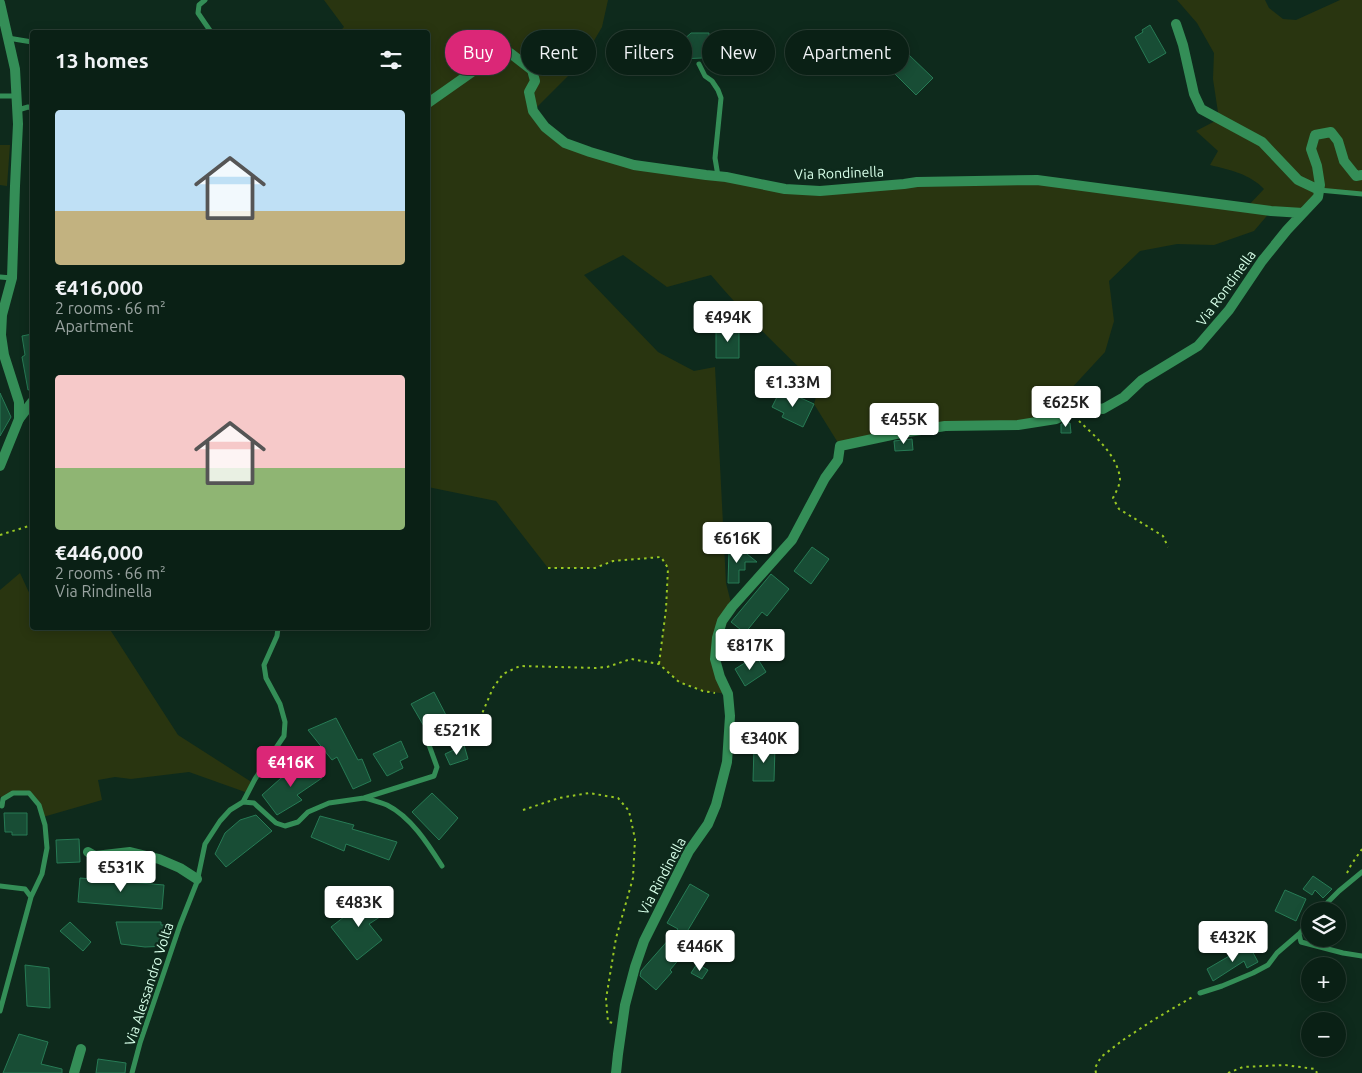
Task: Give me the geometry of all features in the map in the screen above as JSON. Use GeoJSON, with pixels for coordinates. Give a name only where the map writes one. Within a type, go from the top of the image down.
{"type":"FeatureCollection","features":[{"type":"Feature","properties":{"kind":"street"},"geometry":{"type":"LineString","coordinates":[[0,3],[15,69],[18,124],[14,186],[12,278],[2,315],[1,335],[4,355],[19,402],[19,419]]}},
{"type":"Feature","properties":{"kind":"street"},"geometry":{"type":"LineString","coordinates":[[1176,24],[1183,45],[1194,94],[1201,109],[1262,142],[1298,180],[1319,190],[1317,166],[1311,149],[1315,135],[1330,132],[1338,141],[1344,162],[1356,176],[1362,175]]}},
{"type":"Feature","properties":{"kind":"street","name":"Via Rondinella"},"geometry":{"type":"LineString","coordinates":[[430,102],[492,58],[510,53],[532,70],[535,81],[529,92],[533,111],[545,127],[565,143],[634,165],[726,177],[785,189],[820,190],[917,182],[1037,180],[1271,211],[1303,213]]}},
{"type":"Feature","properties":{"kind":"street","name":"Via Rondinella"},"geometry":{"type":"LineString","coordinates":[[728,694],[720,677],[715,659],[717,638],[722,620],[792,540],[825,478],[838,460],[840,446],[945,426],[1018,426],[1056,419],[1084,406],[1103,409],[1124,397],[1142,380],[1198,346],[1229,310],[1267,255],[1287,230],[1318,197],[1319,190]]}},
{"type":"Feature","properties":{"kind":"street"},"geometry":{"type":"LineString","coordinates":[[0,466],[19,419],[30,405]]}},
{"type":"Feature","properties":{"kind":"street","name":"Via Rindinella"},"geometry":{"type":"LineString","coordinates":[[616,1073],[625,1005],[644,941],[689,851],[708,824],[716,805],[727,762],[730,716],[728,694]]}},
{"type":"Feature","properties":{"kind":"street"},"geometry":{"type":"LineString","coordinates":[[88,852],[95,856],[130,852],[159,859],[180,868],[197,879]]}},
{"type":"Feature","properties":{"kind":"street"},"geometry":{"type":"LineString","coordinates":[[74,1073],[81,1049]]}},
{"type":"Feature","properties":{"kind":"lane"},"geometry":{"type":"LineString","coordinates":[[206,0],[199,5],[198,13],[210,30]]}},
{"type":"Feature","properties":{"kind":"lane"},"geometry":{"type":"LineString","coordinates":[[8,38],[30,42]]}},
{"type":"Feature","properties":{"kind":"lane"},"geometry":{"type":"LineString","coordinates":[[699,64],[705,76],[712,81],[718,90],[721,98],[715,158],[718,176]]}},
{"type":"Feature","properties":{"kind":"lane"},"geometry":{"type":"LineString","coordinates":[[0,96],[16,96]]}},
{"type":"Feature","properties":{"kind":"lane"},"geometry":{"type":"LineString","coordinates":[[17,110],[30,108]]}},
{"type":"Feature","properties":{"kind":"lane"},"geometry":{"type":"LineString","coordinates":[[1319,190],[1362,194]]}},
{"type":"Feature","properties":{"kind":"lane"},"geometry":{"type":"LineString","coordinates":[[0,276],[12,278]]}},
{"type":"Feature","properties":{"kind":"lane"},"geometry":{"type":"LineString","coordinates":[[278,630],[264,665],[266,678],[280,704],[285,722],[284,736],[254,780],[243,802],[254,803],[276,823],[285,826],[298,822],[308,812],[329,803],[364,798],[434,776],[437,768],[429,745]]}},
{"type":"Feature","properties":{"kind":"lane"},"geometry":{"type":"LineString","coordinates":[[0,1011],[31,897],[42,874],[47,848],[45,825],[39,805],[29,793],[13,793],[2,799],[2,806]]}},
{"type":"Feature","properties":{"kind":"lane"},"geometry":{"type":"LineString","coordinates":[[364,798],[388,805],[407,820],[427,843],[442,866]]}},
{"type":"Feature","properties":{"kind":"lane","name":"Via Alessandro Volta"},"geometry":{"type":"LineString","coordinates":[[132,1073],[140,1044],[197,879],[205,844],[220,820],[230,810],[243,802]]}},
{"type":"Feature","properties":{"kind":"lane"},"geometry":{"type":"LineString","coordinates":[[1328,902],[1362,872]]}},
{"type":"Feature","properties":{"kind":"lane"},"geometry":{"type":"LineString","coordinates":[[0,886],[25,890],[31,897]]}},
{"type":"Feature","properties":{"kind":"lane"},"geometry":{"type":"LineString","coordinates":[[1200,993],[1222,986],[1268,965],[1277,953],[1301,932]]}},
{"type":"Feature","properties":{"kind":"lane"},"geometry":{"type":"LineString","coordinates":[[1299,934],[1301,942],[1362,956]]}},
{"type":"Feature","properties":{"kind":"path"},"geometry":{"type":"LineString","coordinates":[[1070,412],[1106,447],[1117,467],[1120,481],[1113,498],[1118,509],[1164,536],[1168,547]]}},
{"type":"Feature","properties":{"kind":"path"},"geometry":{"type":"LineString","coordinates":[[0,535],[30,526]]}},
{"type":"Feature","properties":{"kind":"path"},"geometry":{"type":"LineString","coordinates":[[548,568],[595,568],[613,561],[661,557],[668,568],[666,609],[659,664]]}},
{"type":"Feature","properties":{"kind":"path"},"geometry":{"type":"LineString","coordinates":[[470,727],[480,716],[493,688],[503,674],[520,666],[596,668],[608,667],[631,659],[659,664],[679,682],[703,692],[728,694]]}},
{"type":"Feature","properties":{"kind":"path"},"geometry":{"type":"LineString","coordinates":[[524,810],[559,798],[589,793],[618,798],[629,812],[635,839],[633,878],[616,938],[606,999],[608,1022],[622,1025]]}},
{"type":"Feature","properties":{"kind":"path"},"geometry":{"type":"LineString","coordinates":[[1347,874],[1362,849]]}},
{"type":"Feature","properties":{"kind":"path"},"geometry":{"type":"LineString","coordinates":[[1096,1073],[1095,1068],[1101,1057],[1123,1040],[1200,993]]}},
{"type":"Feature","properties":{"kind":"path"},"geometry":{"type":"LineString","coordinates":[[1228,1073],[1243,1067],[1285,1066],[1315,1069],[1317,1073]]}},
{"type":"Feature","properties":{"kind":"green space"},"geometry":{"type":"Polygon","coordinates":[[[324,0],[608,0],[602,27],[596,37],[596,30],[521,30],[521,75],[569,75],[533,111],[545,127],[590,152],[785,189],[1037,180],[1247,207],[1264,189],[1246,176],[1210,165],[1218,151],[1196,131],[1219,119],[1213,79],[1214,53],[1197,23],[1177,0],[1265,0],[1269,8],[1283,19],[1296,20],[1340,0],[1362,0],[1362,194],[1319,190],[1303,213],[1271,211],[1254,231],[1214,245],[1177,244],[1140,251],[1109,281],[1114,321],[1105,352],[1068,392],[1084,406],[1056,419],[945,426],[840,446],[814,404],[819,386],[763,332],[711,275],[667,287],[623,255],[584,275],[658,352],[694,371],[715,367],[726,583],[732,607],[715,659],[728,694],[703,691],[679,682],[659,664],[666,609],[668,568],[661,557],[613,561],[595,568],[548,568],[496,501],[430,487],[430,30],[341,30],[344,27],[324,0]]]}},
{"type":"Feature","properties":{"kind":"green space"},"geometry":{"type":"Polygon","coordinates":[[[0,145],[10,145],[7,186],[0,185],[0,145]]]}},
{"type":"Feature","properties":{"kind":"green space"},"geometry":{"type":"Polygon","coordinates":[[[20,573],[30,595],[30,630],[110,630],[178,735],[253,783],[248,793],[189,772],[131,779],[115,777],[98,780],[102,800],[43,817],[39,805],[29,793],[13,793],[3,799],[0,796],[0,590],[20,573]]]}},
{"type":"Feature","properties":{"kind":"building"},"geometry":{"type":"Polygon","coordinates":[[[1150,25],[1166,53],[1149,63],[1135,37],[1150,25]]]}},
{"type":"Feature","properties":{"kind":"building"},"geometry":{"type":"Polygon","coordinates":[[[692,33],[702,33],[702,58],[692,58],[692,33]]]}},
{"type":"Feature","properties":{"kind":"building"},"geometry":{"type":"Polygon","coordinates":[[[909,55],[933,78],[916,95],[896,75],[909,75],[909,55]]]}},
{"type":"Feature","properties":{"kind":"building"},"geometry":{"type":"Polygon","coordinates":[[[739,327],[739,358],[716,358],[716,328],[739,327]]]}},
{"type":"Feature","properties":{"kind":"building"},"geometry":{"type":"Polygon","coordinates":[[[30,334],[30,390],[28,390],[22,357],[25,355],[22,336],[30,334]]]}},
{"type":"Feature","properties":{"kind":"building"},"geometry":{"type":"Polygon","coordinates":[[[781,389],[814,404],[803,427],[782,417],[784,413],[772,407],[781,389]]]}},
{"type":"Feature","properties":{"kind":"building"},"geometry":{"type":"Polygon","coordinates":[[[0,393],[11,417],[0,436],[0,393]]]}},
{"type":"Feature","properties":{"kind":"building"},"geometry":{"type":"Polygon","coordinates":[[[1070,423],[1071,433],[1061,433],[1061,424],[1070,423]]]}},
{"type":"Feature","properties":{"kind":"building"},"geometry":{"type":"Polygon","coordinates":[[[912,439],[913,450],[895,451],[894,441],[912,439]]]}},
{"type":"Feature","properties":{"kind":"building"},"geometry":{"type":"Polygon","coordinates":[[[812,547],[829,559],[811,584],[794,571],[812,547]]]}},
{"type":"Feature","properties":{"kind":"building"},"geometry":{"type":"Polygon","coordinates":[[[729,550],[742,550],[757,562],[745,562],[745,570],[739,570],[739,583],[728,583],[729,550]]]}},
{"type":"Feature","properties":{"kind":"building"},"geometry":{"type":"Polygon","coordinates":[[[771,574],[789,589],[767,616],[762,612],[745,633],[731,622],[771,574]]]}},
{"type":"Feature","properties":{"kind":"building"},"geometry":{"type":"Polygon","coordinates":[[[756,656],[766,672],[745,686],[735,669],[756,656]]]}},
{"type":"Feature","properties":{"kind":"building"},"geometry":{"type":"Polygon","coordinates":[[[434,692],[447,717],[425,728],[411,704],[434,692]]]}},
{"type":"Feature","properties":{"kind":"building"},"geometry":{"type":"Polygon","coordinates":[[[336,718],[358,760],[362,759],[371,781],[353,789],[337,757],[332,760],[308,730],[336,718]]]}},
{"type":"Feature","properties":{"kind":"building"},"geometry":{"type":"Polygon","coordinates":[[[401,741],[408,757],[400,761],[403,768],[387,776],[373,754],[401,741]]]}},
{"type":"Feature","properties":{"kind":"building"},"geometry":{"type":"Polygon","coordinates":[[[464,745],[468,759],[450,765],[445,754],[464,745]]]}},
{"type":"Feature","properties":{"kind":"building"},"geometry":{"type":"Polygon","coordinates":[[[754,747],[775,747],[774,781],[753,781],[754,747]]]}},
{"type":"Feature","properties":{"kind":"building"},"geometry":{"type":"Polygon","coordinates":[[[305,760],[322,778],[297,795],[302,800],[277,815],[262,795],[305,760]]]}},
{"type":"Feature","properties":{"kind":"building"},"geometry":{"type":"Polygon","coordinates":[[[432,793],[458,818],[439,840],[412,812],[432,793]]]}},
{"type":"Feature","properties":{"kind":"building"},"geometry":{"type":"Polygon","coordinates":[[[4,813],[27,813],[27,835],[12,835],[12,832],[5,832],[4,813]]]}},
{"type":"Feature","properties":{"kind":"building"},"geometry":{"type":"Polygon","coordinates":[[[256,815],[272,831],[226,867],[215,854],[225,833],[240,820],[256,815]]]}},
{"type":"Feature","properties":{"kind":"building"},"geometry":{"type":"Polygon","coordinates":[[[320,816],[354,825],[352,829],[397,842],[389,860],[346,844],[344,851],[311,837],[320,816]]]}},
{"type":"Feature","properties":{"kind":"building"},"geometry":{"type":"Polygon","coordinates":[[[79,839],[80,862],[57,863],[56,840],[79,839]]]}},
{"type":"Feature","properties":{"kind":"building"},"geometry":{"type":"Polygon","coordinates":[[[1313,876],[1332,889],[1323,898],[1315,890],[1312,895],[1303,889],[1313,876]]]}},
{"type":"Feature","properties":{"kind":"building"},"geometry":{"type":"Polygon","coordinates":[[[80,878],[164,885],[162,909],[78,902],[80,878]]]}},
{"type":"Feature","properties":{"kind":"building"},"geometry":{"type":"Polygon","coordinates":[[[690,884],[709,895],[679,945],[686,951],[670,970],[672,972],[656,990],[640,976],[641,971],[678,929],[667,923],[690,884]]]}},
{"type":"Feature","properties":{"kind":"building"},"geometry":{"type":"Polygon","coordinates":[[[1285,890],[1306,899],[1305,902],[1301,902],[1301,910],[1296,921],[1275,911],[1285,890]]]}},
{"type":"Feature","properties":{"kind":"building"},"geometry":{"type":"Polygon","coordinates":[[[371,896],[383,915],[369,924],[382,940],[357,960],[331,927],[371,896]]]}},
{"type":"Feature","properties":{"kind":"building"},"geometry":{"type":"Polygon","coordinates":[[[70,922],[91,942],[83,951],[60,931],[70,922]]]}},
{"type":"Feature","properties":{"kind":"building"},"geometry":{"type":"Polygon","coordinates":[[[116,922],[161,922],[161,925],[169,925],[167,946],[145,947],[121,944],[116,922]]]}},
{"type":"Feature","properties":{"kind":"building"},"geometry":{"type":"Polygon","coordinates":[[[1250,947],[1258,962],[1247,968],[1244,961],[1213,981],[1207,969],[1231,955],[1250,947]]]}},
{"type":"Feature","properties":{"kind":"building"},"geometry":{"type":"Polygon","coordinates":[[[697,964],[708,970],[702,979],[691,973],[697,964]]]}},
{"type":"Feature","properties":{"kind":"building"},"geometry":{"type":"Polygon","coordinates":[[[25,965],[49,968],[50,1008],[27,1006],[25,965]]]}},
{"type":"Feature","properties":{"kind":"building"},"geometry":{"type":"Polygon","coordinates":[[[19,1034],[48,1042],[41,1064],[62,1069],[62,1073],[3,1073],[19,1034]]]}},
{"type":"Feature","properties":{"kind":"building"},"geometry":{"type":"Polygon","coordinates":[[[98,1059],[126,1063],[125,1073],[96,1073],[98,1059]]]}}]}
